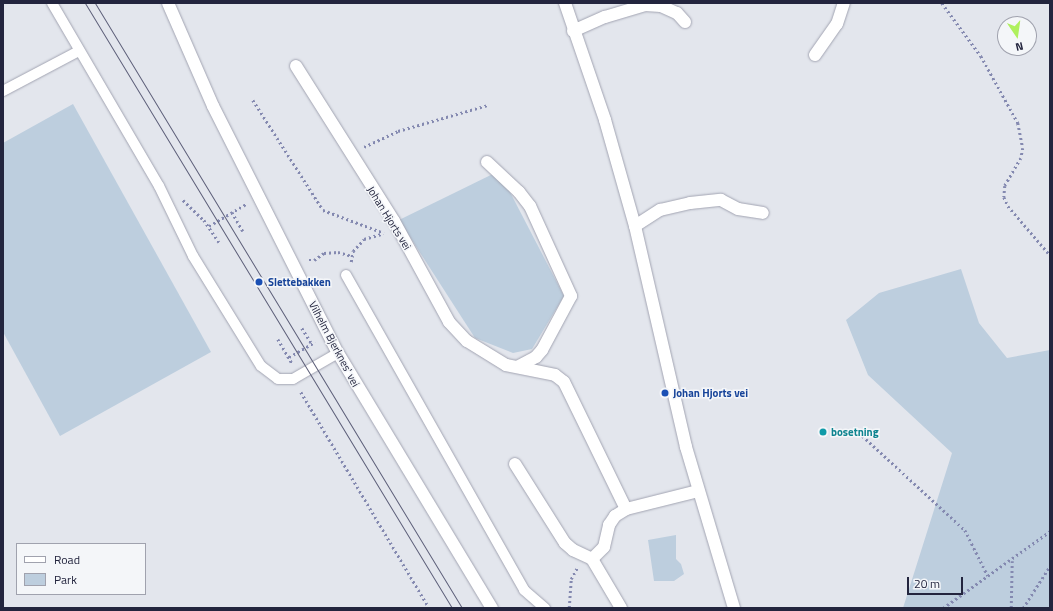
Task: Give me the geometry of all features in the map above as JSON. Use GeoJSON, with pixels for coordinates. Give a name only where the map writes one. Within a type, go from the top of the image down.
{"type":"FeatureCollection","features":[{"type":"Feature","properties":{"kind":"street","name":"Vilhelm Bjerknes' vei"},"geometry":{"type":"LineString","coordinates":[[168,3],[213,106],[338,353],[492,608]]}},
{"type":"Feature","properties":{"kind":"street"},"geometry":{"type":"LineString","coordinates":[[565,3],[573,31],[605,120],[635,226],[698,492],[734,608]]}},
{"type":"Feature","properties":{"kind":"street"},"geometry":{"type":"LineString","coordinates":[[815,55],[837,24],[844,3]]}},
{"type":"Feature","properties":{"kind":"street"},"geometry":{"type":"LineString","coordinates":[[573,31],[605,17],[645,5],[661,6],[677,13],[685,22]]}},
{"type":"Feature","properties":{"kind":"street","name":"Johan Hjorts vei"},"geometry":{"type":"LineString","coordinates":[[296,66],[327,113],[351,156],[398,230],[449,322],[467,341],[480,351],[506,365],[555,375],[564,382],[626,509]]}},
{"type":"Feature","properties":{"kind":"street"},"geometry":{"type":"LineString","coordinates":[[487,162],[519,192],[530,206],[571,296],[542,350],[536,357],[516,367]]}},
{"type":"Feature","properties":{"kind":"street"},"geometry":{"type":"LineString","coordinates":[[635,226],[660,210],[690,203],[721,200],[738,209],[763,213]]}},
{"type":"Feature","properties":{"kind":"street"},"geometry":{"type":"LineString","coordinates":[[515,464],[565,543],[589,558],[621,608]]}},
{"type":"Feature","properties":{"kind":"street"},"geometry":{"type":"LineString","coordinates":[[589,558],[604,547],[609,525],[615,516],[626,509],[698,492]]}},
{"type":"Feature","properties":{"kind":"lane"},"geometry":{"type":"LineString","coordinates":[[52,3],[159,186],[193,256],[253,355],[271,375],[284,380],[293,380],[338,353]]}},
{"type":"Feature","properties":{"kind":"lane"},"geometry":{"type":"LineString","coordinates":[[3,91],[79,51]]}},
{"type":"Feature","properties":{"kind":"lane"},"geometry":{"type":"LineString","coordinates":[[346,275],[520,583],[545,608]]}},
{"type":"Feature","properties":{"kind":"path"},"geometry":{"type":"LineString","coordinates":[[942,3],[981,56],[1018,123],[1023,148],[1020,158],[1005,186],[1004,197],[1008,206],[1050,255]]}},
{"type":"Feature","properties":{"kind":"path"},"geometry":{"type":"LineString","coordinates":[[253,100],[323,210],[381,234]]}},
{"type":"Feature","properties":{"kind":"path"},"geometry":{"type":"LineString","coordinates":[[351,156],[373,140],[398,131],[488,105]]}},
{"type":"Feature","properties":{"kind":"path"},"geometry":{"type":"LineString","coordinates":[[159,186],[173,192],[209,226],[219,242]]}},
{"type":"Feature","properties":{"kind":"path"},"geometry":{"type":"LineString","coordinates":[[209,226],[242,206]]}},
{"type":"Feature","properties":{"kind":"path"},"geometry":{"type":"LineString","coordinates":[[232,212],[243,231]]}},
{"type":"Feature","properties":{"kind":"path"},"geometry":{"type":"LineString","coordinates":[[346,275],[353,251],[364,239],[398,230]]}},
{"type":"Feature","properties":{"kind":"path"},"geometry":{"type":"LineString","coordinates":[[305,257],[314,260],[324,253],[338,252],[352,256]]}},
{"type":"Feature","properties":{"kind":"path"},"geometry":{"type":"LineString","coordinates":[[302,328],[312,344]]}},
{"type":"Feature","properties":{"kind":"path"},"geometry":{"type":"LineString","coordinates":[[278,339],[289,357],[293,380],[429,608]]}},
{"type":"Feature","properties":{"kind":"path"},"geometry":{"type":"LineString","coordinates":[[289,357],[317,340]]}},
{"type":"Feature","properties":{"kind":"path"},"geometry":{"type":"LineString","coordinates":[[855,429],[965,530],[988,576]]}},
{"type":"Feature","properties":{"kind":"path"},"geometry":{"type":"LineString","coordinates":[[943,608],[1012,560],[1050,531]]}},
{"type":"Feature","properties":{"kind":"path"},"geometry":{"type":"LineString","coordinates":[[569,608],[571,579],[575,570],[589,558]]}},
{"type":"Feature","properties":{"kind":"path"},"geometry":{"type":"LineString","coordinates":[[1011,608],[1012,560]]}},
{"type":"Feature","properties":{"kind":"path"},"geometry":{"type":"LineString","coordinates":[[1023,608],[1050,566]]}},
{"type":"Feature","properties":{"kind":"green space"},"geometry":{"type":"Polygon","coordinates":[[[73,104],[211,352],[60,436],[3,332],[3,143],[73,104]]]}},
{"type":"Feature","properties":{"kind":"green space"},"geometry":{"type":"Polygon","coordinates":[[[499,171],[564,296],[532,349],[513,353],[475,338],[399,220],[499,171]]]}},
{"type":"Feature","properties":{"kind":"green space"},"geometry":{"type":"Polygon","coordinates":[[[961,269],[979,323],[1007,358],[1050,350],[1050,608],[903,608],[952,453],[868,375],[846,320],[879,293],[961,269]]]}},
{"type":"Feature","properties":{"kind":"green space"},"geometry":{"type":"Polygon","coordinates":[[[676,535],[676,559],[681,564],[684,574],[674,581],[654,581],[648,540],[676,535]]]}},
{"type":"Feature","properties":{"kind":"tram line"},"geometry":{"type":"LineString","coordinates":[[85,3],[452,608]]}},
{"type":"Feature","properties":{"kind":"tram line"},"geometry":{"type":"LineString","coordinates":[[95,3],[462,608]]}},
{"type":"Feature","properties":{"kind":"place","name":"Slettebakken"},"geometry":{"type":"Point","coordinates":[259,282]}},
{"type":"Feature","properties":{"kind":"place","name":"Johan Hjorts vei"},"geometry":{"type":"Point","coordinates":[665,393]}},
{"type":"Feature","properties":{"kind":"place","name":"bosetning"},"geometry":{"type":"Point","coordinates":[823,432]}}]}
